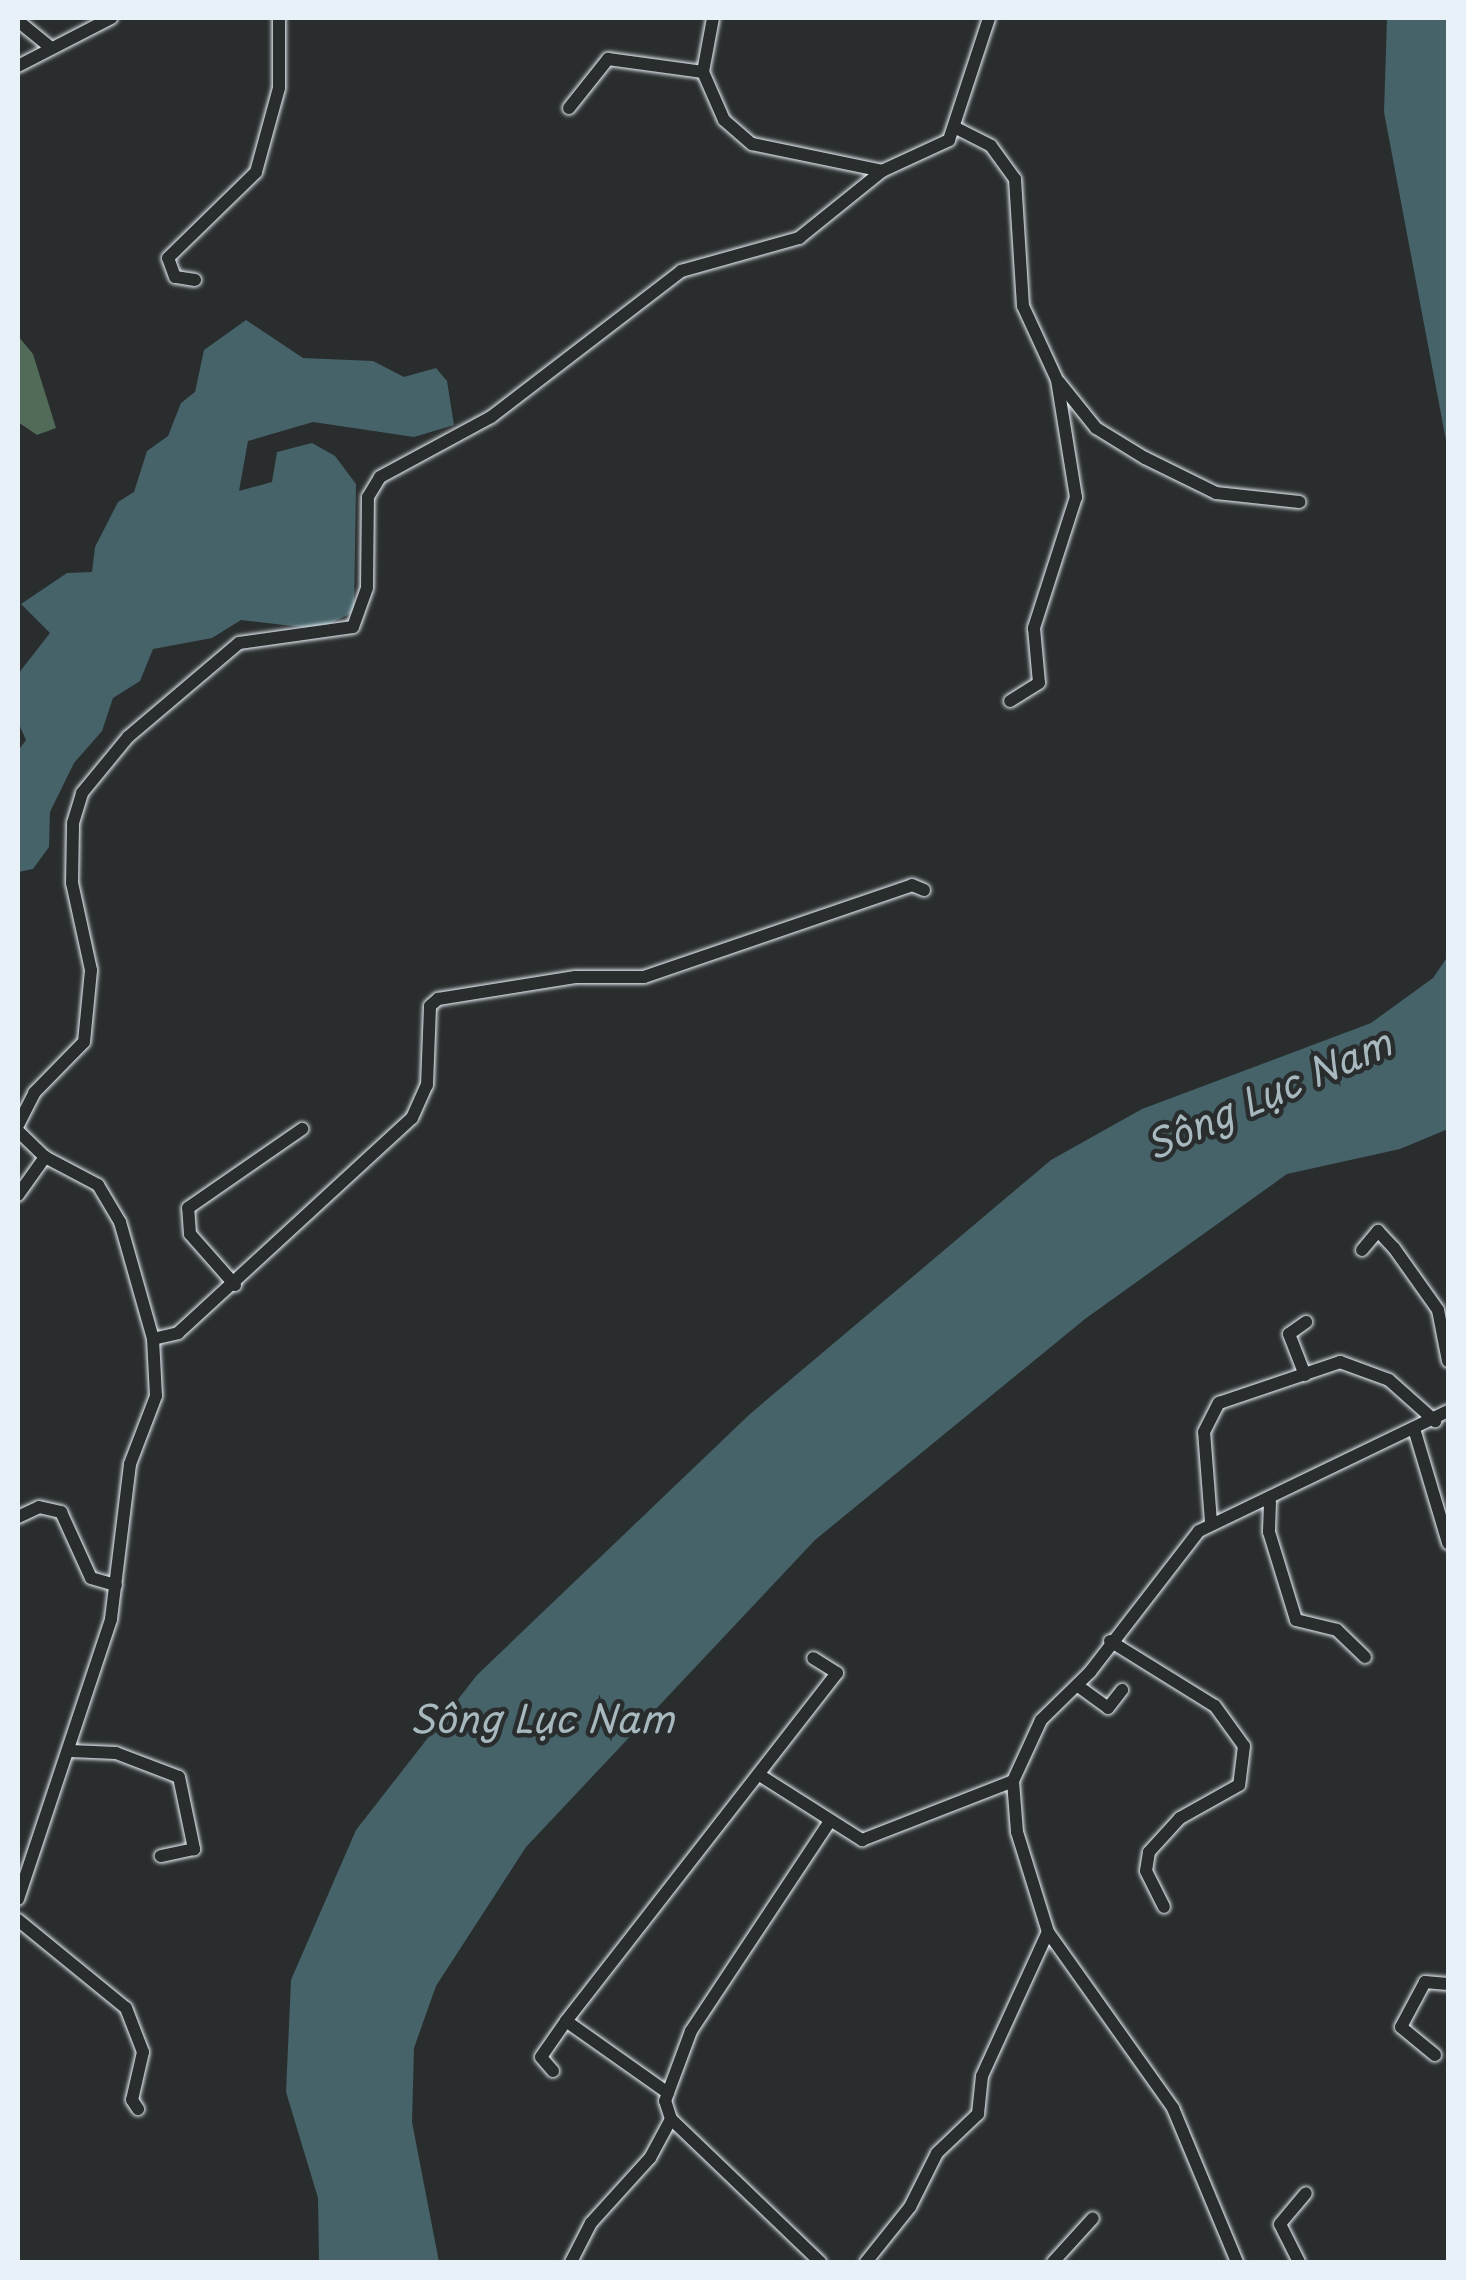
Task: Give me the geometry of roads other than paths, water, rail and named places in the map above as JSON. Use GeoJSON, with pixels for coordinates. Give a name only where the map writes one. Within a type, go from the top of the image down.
{"type":"FeatureCollection","features":[{"type":"Feature","properties":{"kind":"street"},"geometry":{"type":"LineString","coordinates":[[18,66],[111,18]]}},
{"type":"Feature","properties":{"kind":"street"},"geometry":{"type":"LineString","coordinates":[[195,280],[175,277],[168,258],[256,172],[279,88],[280,18]]}},
{"type":"Feature","properties":{"kind":"street"},"geometry":{"type":"LineString","coordinates":[[713,18],[704,72],[724,120],[752,144],[882,172]]}},
{"type":"Feature","properties":{"kind":"street"},"geometry":{"type":"LineString","coordinates":[[18,1899],[71,1752],[116,1585],[130,1464],[156,1396],[153,1339],[116,1210],[91,1179],[45,1157],[18,1128],[34,1093],[84,1042],[91,970],[72,883],[72,823],[82,793],[128,737],[239,643],[353,627],[364,608],[368,498],[380,477],[482,422],[680,272],[800,238],[882,172],[934,149],[956,128],[989,18]]}},
{"type":"Feature","properties":{"kind":"street"},"geometry":{"type":"LineString","coordinates":[[18,21],[50,48]]}},
{"type":"Feature","properties":{"kind":"street"},"geometry":{"type":"LineString","coordinates":[[569,108],[608,60],[704,72]]}},
{"type":"Feature","properties":{"kind":"street"},"geometry":{"type":"LineString","coordinates":[[956,128],[990,146],[1014,179],[1023,306],[1058,380],[1096,428],[1144,458],[1216,493],[1300,502]]}},
{"type":"Feature","properties":{"kind":"street"},"geometry":{"type":"LineString","coordinates":[[1010,701],[1039,683],[1034,628],[1076,504],[1058,380]]}},
{"type":"Feature","properties":{"kind":"street"},"geometry":{"type":"LineString","coordinates":[[153,1339],[189,1329],[412,1118],[426,1085],[430,1006],[438,999],[575,977],[626,980],[912,885],[924,890]]}},
{"type":"Feature","properties":{"kind":"street"},"geometry":{"type":"LineString","coordinates":[[235,1285],[190,1234],[188,1208],[302,1130]]}},
{"type":"Feature","properties":{"kind":"street"},"geometry":{"type":"LineString","coordinates":[[18,1195],[45,1157]]}},
{"type":"Feature","properties":{"kind":"street"},"geometry":{"type":"LineString","coordinates":[[1362,1250],[1378,1232],[1394,1248],[1438,1310],[1448,1361]]}},
{"type":"Feature","properties":{"kind":"street"},"geometry":{"type":"LineString","coordinates":[[1304,1375],[1290,1334],[1306,1322]]}},
{"type":"Feature","properties":{"kind":"street"},"geometry":{"type":"LineString","coordinates":[[1211,1522],[1204,1432],[1212,1409],[1304,1375],[1352,1364],[1402,1388],[1435,1421]]}},
{"type":"Feature","properties":{"kind":"street"},"geometry":{"type":"LineString","coordinates":[[1237,2262],[1173,2108],[1048,1932],[1021,1848],[1013,1781],[1041,1720],[1078,1686],[1211,1522],[1270,1502],[1297,1478],[1415,1432],[1448,1412]]}},
{"type":"Feature","properties":{"kind":"street"},"geometry":{"type":"LineString","coordinates":[[1415,1432],[1448,1543]]}},
{"type":"Feature","properties":{"kind":"street"},"geometry":{"type":"LineString","coordinates":[[1270,1502],[1268,1532],[1296,1620],[1337,1630],[1365,1657]]}},
{"type":"Feature","properties":{"kind":"street"},"geometry":{"type":"LineString","coordinates":[[18,1517],[40,1508],[61,1512],[91,1578],[116,1585]]}},
{"type":"Feature","properties":{"kind":"street"},"geometry":{"type":"LineString","coordinates":[[1110,1642],[1216,1706],[1244,1746],[1239,1785],[1180,1818],[1150,1852],[1146,1871],[1164,1907]]}},
{"type":"Feature","properties":{"kind":"street"},"geometry":{"type":"LineString","coordinates":[[553,2071],[541,2058],[566,2021],[838,1673],[813,1658]]}},
{"type":"Feature","properties":{"kind":"street"},"geometry":{"type":"LineString","coordinates":[[1078,1686],[1108,1708],[1122,1690]]}},
{"type":"Feature","properties":{"kind":"street"},"geometry":{"type":"LineString","coordinates":[[71,1752],[116,1753],[176,1773],[194,1849],[161,1856]]}},
{"type":"Feature","properties":{"kind":"street"},"geometry":{"type":"LineString","coordinates":[[761,1776],[828,1824],[867,1839],[1013,1781]]}},
{"type":"Feature","properties":{"kind":"street"},"geometry":{"type":"LineString","coordinates":[[571,2262],[578,2241],[632,2183],[671,2119],[668,2093],[692,2031],[828,1824]]}},
{"type":"Feature","properties":{"kind":"street"},"geometry":{"type":"LineString","coordinates":[[18,1920],[126,2008],[142,2052],[132,2100],[138,2109]]}},
{"type":"Feature","properties":{"kind":"street"},"geometry":{"type":"LineString","coordinates":[[866,2262],[910,2207],[937,2153],[979,2111],[982,2076],[1048,1932]]}},
{"type":"Feature","properties":{"kind":"street"},"geometry":{"type":"LineString","coordinates":[[1435,2055],[1401,2027],[1424,1982],[1448,1984]]}},
{"type":"Feature","properties":{"kind":"street"},"geometry":{"type":"LineString","coordinates":[[566,2021],[668,2093]]}},
{"type":"Feature","properties":{"kind":"street"},"geometry":{"type":"LineString","coordinates":[[671,2119],[820,2262]]}},
{"type":"Feature","properties":{"kind":"street"},"geometry":{"type":"LineString","coordinates":[[1299,2262],[1280,2224],[1306,2193]]}},
{"type":"Feature","properties":{"kind":"street"},"geometry":{"type":"LineString","coordinates":[[1053,2262],[1093,2218]]}},
{"type":"Feature","properties":{"kind":"water"},"geometry":{"type":"Polygon","coordinates":[[[1387,18],[1448,18],[1448,451],[1384,112],[1387,18]]]}},
{"type":"Feature","properties":{"kind":"water"},"geometry":{"type":"Polygon","coordinates":[[[246,320],[303,358],[373,361],[404,377],[436,368],[447,381],[454,425],[414,437],[313,422],[248,441],[239,491],[272,482],[277,452],[312,443],[335,456],[356,484],[354,612],[318,629],[241,620],[212,638],[153,649],[140,681],[113,698],[102,731],[74,763],[50,812],[49,847],[33,869],[18,872],[18,751],[26,740],[18,722],[18,674],[50,633],[21,604],[67,573],[92,572],[95,547],[118,502],[134,492],[147,451],[168,436],[181,403],[195,392],[204,350],[246,320]]]}},
{"type":"Feature","properties":{"kind":"water","name":"Sông Lục Nam"},"geometry":{"type":"Polygon","coordinates":[[[1448,956],[1448,1129],[1400,1149],[1287,1174],[1085,1319],[815,1540],[526,1847],[436,1986],[414,2048],[412,2122],[439,2262],[319,2262],[318,2198],[286,2092],[291,1980],[356,1830],[477,1675],[750,1414],[1051,1160],[1142,1109],[1371,1023],[1433,978],[1448,956]]]}}]}
